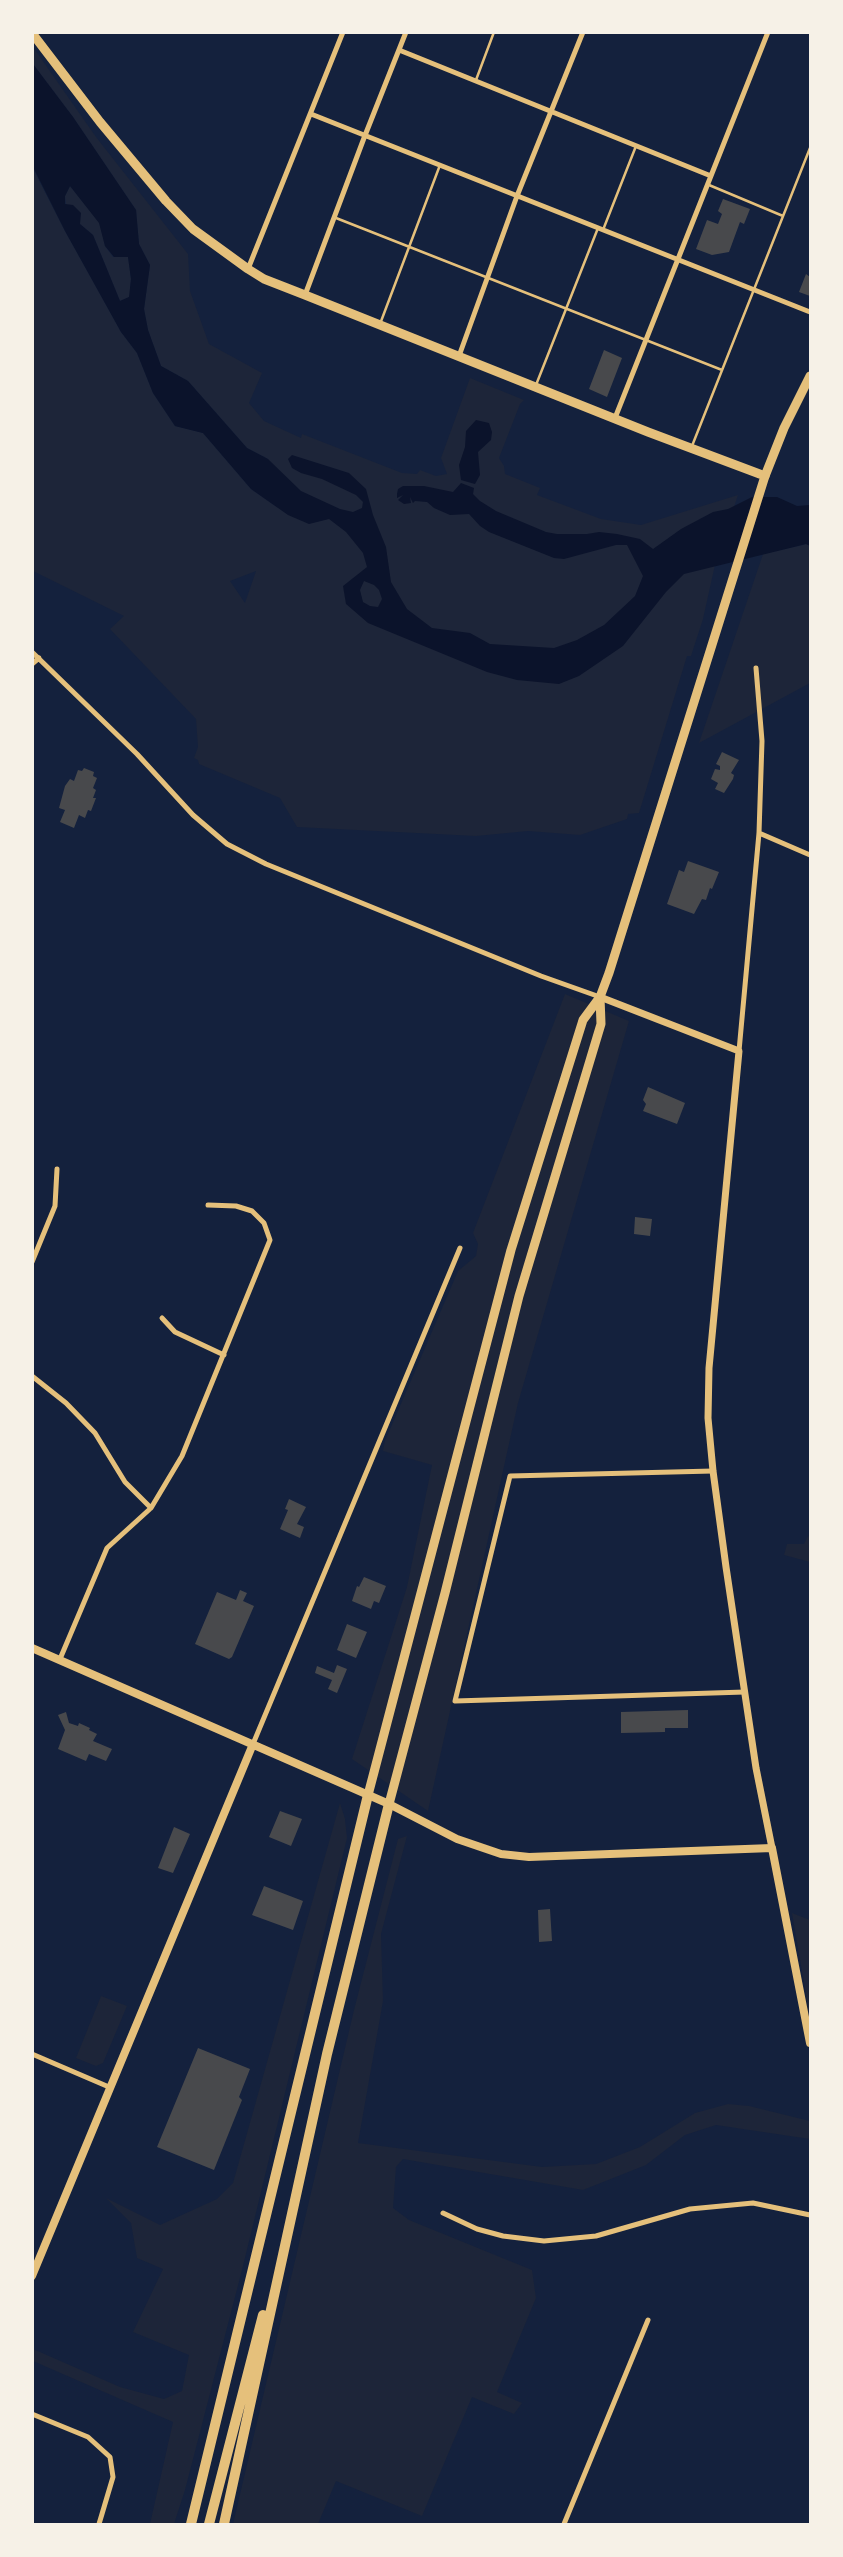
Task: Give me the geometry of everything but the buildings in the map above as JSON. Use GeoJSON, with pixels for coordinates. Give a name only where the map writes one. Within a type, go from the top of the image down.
{"type":"FeatureCollection","features":[{"type":"Feature","properties":{"kind":"highway"},"geometry":{"type":"LineString","coordinates":[[191,2524],[368,1795]]}},
{"type":"Feature","properties":{"kind":"highway"},"geometry":{"type":"LineString","coordinates":[[224,2524],[278,2270],[327,2054],[389,1804]]}},
{"type":"Feature","properties":{"kind":"highway"},"geometry":{"type":"LineString","coordinates":[[209,2524],[256,2335],[278,2270]]}},
{"type":"Feature","properties":{"kind":"main road"},"geometry":{"type":"LineString","coordinates":[[32,33],[100,122],[166,201],[200,234],[264,279],[692,449],[765,476]]}},
{"type":"Feature","properties":{"kind":"main road"},"geometry":{"type":"LineString","coordinates":[[368,1795],[511,1250],[583,1020],[600,997],[765,476],[784,428],[810,376]]}},
{"type":"Feature","properties":{"kind":"main road"},"geometry":{"type":"LineString","coordinates":[[389,1804],[445,1593],[519,1296],[601,1024],[600,997]]}},
{"type":"Feature","properties":{"kind":"main road"},"geometry":{"type":"LineString","coordinates":[[32,1648],[389,1804],[457,1839],[501,1854],[529,1857],[772,1848],[810,2043]]}},
{"type":"Feature","properties":{"kind":"main road"},"geometry":{"type":"LineString","coordinates":[[32,2276],[253,1744]]}},
{"type":"Feature","properties":{"kind":"street"},"geometry":{"type":"LineString","coordinates":[[248,269],[343,32]]}},
{"type":"Feature","properties":{"kind":"street"},"geometry":{"type":"LineString","coordinates":[[305,295],[406,32]]}},
{"type":"Feature","properties":{"kind":"street"},"geometry":{"type":"LineString","coordinates":[[459,356],[517,196],[583,32]]}},
{"type":"Feature","properties":{"kind":"street"},"geometry":{"type":"LineString","coordinates":[[615,418],[768,32]]}},
{"type":"Feature","properties":{"kind":"street"},"geometry":{"type":"LineString","coordinates":[[400,50],[711,176]]}},
{"type":"Feature","properties":{"kind":"street"},"geometry":{"type":"LineString","coordinates":[[311,114],[810,312]]}},
{"type":"Feature","properties":{"kind":"street"},"geometry":{"type":"LineString","coordinates":[[32,652],[137,754],[192,814],[228,844],[266,864],[541,976],[738,1050]]}},
{"type":"Feature","properties":{"kind":"street"},"geometry":{"type":"LineString","coordinates":[[32,664],[38,658]]}},
{"type":"Feature","properties":{"kind":"street"},"geometry":{"type":"LineString","coordinates":[[756,668],[762,741],[759,834],[709,1368],[708,1418],[713,1471],[745,1692],[772,1848]]}},
{"type":"Feature","properties":{"kind":"street"},"geometry":{"type":"LineString","coordinates":[[759,834],[810,855]]}},
{"type":"Feature","properties":{"kind":"street"},"geometry":{"type":"LineString","coordinates":[[32,1262],[55,1206],[57,1169]]}},
{"type":"Feature","properties":{"kind":"street"},"geometry":{"type":"LineString","coordinates":[[60,1659],[108,1548],[151,1508],[182,1456],[270,1240],[264,1223],[252,1211],[236,1206],[208,1205]]}},
{"type":"Feature","properties":{"kind":"street"},"geometry":{"type":"LineString","coordinates":[[253,1744],[460,1248]]}},
{"type":"Feature","properties":{"kind":"street"},"geometry":{"type":"LineString","coordinates":[[162,1318],[174,1332],[224,1355]]}},
{"type":"Feature","properties":{"kind":"street"},"geometry":{"type":"LineString","coordinates":[[32,1376],[66,1403],[95,1433],[125,1482],[151,1508]]}},
{"type":"Feature","properties":{"kind":"street"},"geometry":{"type":"LineString","coordinates":[[713,1471],[510,1476],[455,1701],[745,1692]]}},
{"type":"Feature","properties":{"kind":"street"},"geometry":{"type":"LineString","coordinates":[[32,2054],[109,2087]]}},
{"type":"Feature","properties":{"kind":"street"},"geometry":{"type":"LineString","coordinates":[[443,2213],[477,2229],[503,2236],[544,2241],[596,2236],[690,2209],[753,2203],[810,2215]]}},
{"type":"Feature","properties":{"kind":"street"},"geometry":{"type":"LineString","coordinates":[[564,2524],[648,2320]]}},
{"type":"Feature","properties":{"kind":"street"},"geometry":{"type":"LineString","coordinates":[[32,2414],[88,2437],[110,2458],[113,2477],[99,2524]]}},
{"type":"Feature","properties":{"kind":"lane"},"geometry":{"type":"LineString","coordinates":[[476,81],[494,32]]}},
{"type":"Feature","properties":{"kind":"lane"},"geometry":{"type":"LineString","coordinates":[[535,387],[566,309],[636,146]]}},
{"type":"Feature","properties":{"kind":"lane"},"geometry":{"type":"LineString","coordinates":[[692,449],[810,148]]}},
{"type":"Feature","properties":{"kind":"lane"},"geometry":{"type":"LineString","coordinates":[[380,325],[440,165]]}},
{"type":"Feature","properties":{"kind":"lane"},"geometry":{"type":"LineString","coordinates":[[708,184],[783,216]]}},
{"type":"Feature","properties":{"kind":"lane"},"geometry":{"type":"LineString","coordinates":[[334,217],[722,370]]}},
{"type":"Feature","properties":{"kind":"shaded area"},"geometry":{"type":"Polygon","coordinates":[[[33,47],[96,137],[188,254],[190,291],[209,344],[262,373],[249,403],[264,421],[301,438],[302,434],[402,473],[417,474],[420,470],[436,476],[447,474],[441,458],[470,378],[524,400],[520,404],[499,458],[504,466],[505,474],[540,488],[537,495],[601,519],[641,525],[738,495],[715,565],[703,619],[691,656],[687,656],[639,813],[628,814],[627,819],[580,835],[528,831],[476,836],[297,827],[280,798],[199,764],[198,760],[194,758],[198,747],[196,719],[110,629],[124,616],[33,571],[32,167],[121,332],[137,353],[153,393],[175,426],[203,433],[251,489],[277,507],[268,459],[247,448],[188,381],[161,366],[148,330],[144,309],[150,265],[139,244],[136,210],[73,117],[33,64],[33,47]],[[256,571],[230,581],[245,603],[256,571]]]}},
{"type":"Feature","properties":{"kind":"shaded area"},"geometry":{"type":"Polygon","coordinates":[[[33,64],[73,117],[136,210],[139,244],[150,265],[144,309],[148,330],[161,366],[188,381],[247,448],[268,459],[301,491],[340,509],[353,512],[362,508],[363,502],[356,495],[322,479],[301,473],[292,468],[288,459],[292,455],[349,473],[366,489],[373,515],[386,547],[391,582],[407,609],[432,628],[470,633],[490,644],[554,648],[577,640],[604,625],[635,596],[643,576],[627,545],[616,545],[564,559],[554,558],[489,532],[480,526],[469,514],[450,515],[434,508],[427,502],[415,501],[413,503],[410,497],[411,503],[404,504],[398,500],[403,495],[397,498],[398,489],[403,486],[424,486],[453,492],[461,483],[474,488],[473,494],[496,511],[546,532],[557,534],[599,532],[617,534],[640,539],[653,549],[681,529],[713,512],[728,509],[752,497],[777,497],[797,506],[810,505],[810,546],[806,544],[684,574],[666,592],[623,646],[579,676],[559,684],[517,680],[487,672],[368,623],[346,604],[343,586],[367,567],[363,553],[346,532],[329,519],[309,524],[288,515],[251,489],[203,433],[175,426],[153,393],[137,353],[121,332],[65,231],[33,167],[33,64]],[[70,186],[65,196],[65,204],[73,205],[81,213],[80,224],[93,235],[120,301],[129,297],[131,279],[128,257],[114,257],[105,246],[99,223],[70,186]],[[364,581],[360,590],[363,602],[370,606],[378,607],[382,599],[379,590],[374,585],[364,581]]]}},
{"type":"Feature","properties":{"kind":"shaded area"},"geometry":{"type":"Polygon","coordinates":[[[70,186],[100,223],[105,246],[113,257],[128,256],[131,279],[130,297],[120,301],[93,235],[80,224],[66,204],[65,196],[70,186]]]}},
{"type":"Feature","properties":{"kind":"shaded area"},"geometry":{"type":"Polygon","coordinates":[[[476,420],[489,423],[492,432],[491,440],[478,452],[480,475],[475,484],[461,480],[459,465],[465,447],[466,431],[476,420]]]}},
{"type":"Feature","properties":{"kind":"shaded area"},"geometry":{"type":"Polygon","coordinates":[[[807,544],[810,546],[810,683],[699,743],[763,554],[807,544]]]}},
{"type":"Feature","properties":{"kind":"shaded area"},"geometry":{"type":"Polygon","coordinates":[[[565,994],[629,1021],[518,1403],[428,1811],[352,1759],[407,1587],[432,1465],[383,1451],[385,1441],[458,1271],[476,1256],[478,1244],[473,1233],[565,994]]]}},
{"type":"Feature","properties":{"kind":"shaded area"},"geometry":{"type":"Polygon","coordinates":[[[808,1536],[810,1537],[810,1562],[784,1555],[787,1544],[804,1544],[808,1536]]]}},
{"type":"Feature","properties":{"kind":"shaded area"},"geometry":{"type":"Polygon","coordinates":[[[340,1803],[345,1819],[347,1838],[243,2266],[185,2490],[174,2524],[150,2524],[173,2422],[33,2361],[33,2349],[120,2387],[164,2399],[182,2391],[189,2355],[133,2332],[163,2269],[137,2258],[131,2223],[106,2198],[160,2225],[217,2199],[233,2183],[340,1803]]]}},
{"type":"Feature","properties":{"kind":"shaded area"},"geometry":{"type":"Polygon","coordinates":[[[407,1836],[381,1934],[383,2001],[358,2143],[542,2167],[596,2164],[640,2147],[695,2113],[728,2104],[749,2106],[810,2121],[810,2139],[716,2125],[685,2135],[646,2165],[583,2190],[403,2159],[396,2167],[393,2208],[409,2220],[532,2270],[536,2298],[497,2392],[522,2403],[514,2414],[472,2397],[422,2516],[336,2481],[318,2524],[233,2524],[354,2010],[398,1839],[407,1836]]]}},
{"type":"Feature","properties":{"kind":"shaded area"},"geometry":{"type":"Polygon","coordinates":[[[792,1913],[810,1920],[810,2018],[792,1913]]]}},
{"type":"Feature","properties":{"kind":"shaded area"},"geometry":{"type":"Polygon","coordinates":[[[101,1996],[127,2006],[103,2063],[96,2066],[76,2058],[101,1996]]]}}]}
